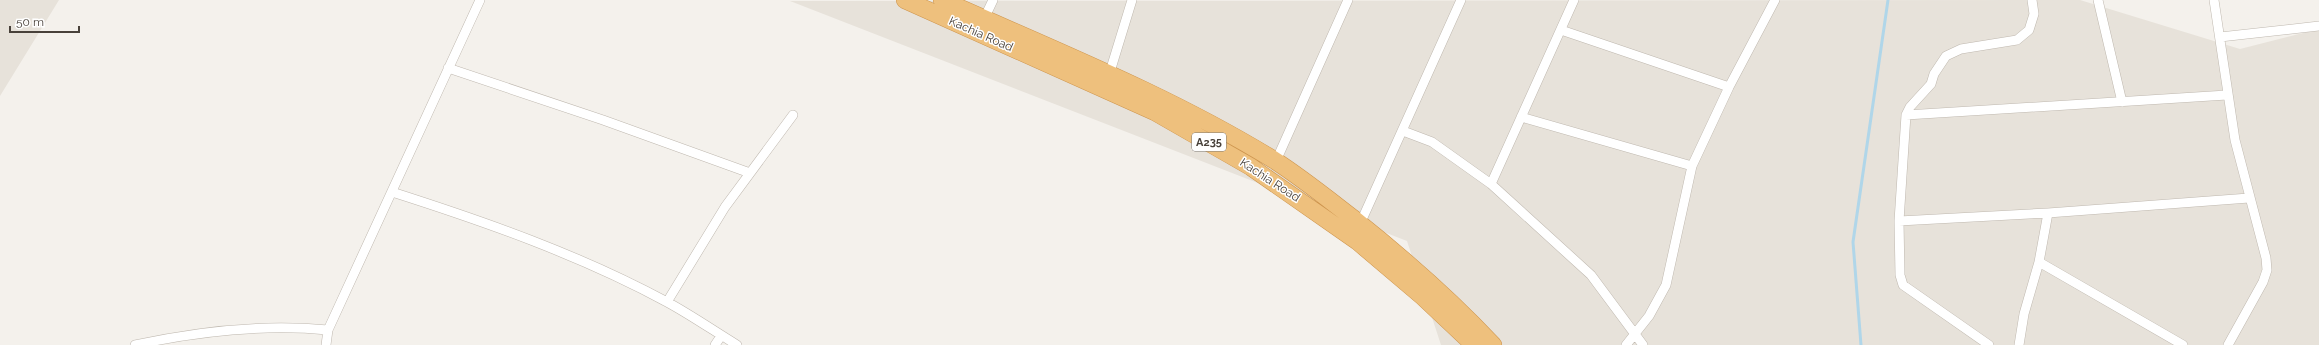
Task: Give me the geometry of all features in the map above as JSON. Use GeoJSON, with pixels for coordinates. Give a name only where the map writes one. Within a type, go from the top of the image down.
{"type":"FeatureCollection","features":[{"type":"Feature","properties":{"kind":"highway","name":"Kachia Road"},"geometry":{"type":"LineString","coordinates":[[905,0],[1113,92],[1162,116],[1225,151],[1324,216],[1357,240],[1418,292],[1474,345]]}},
{"type":"Feature","properties":{"kind":"highway","name":"Kachia Road"},"geometry":{"type":"LineString","coordinates":[[942,0],[1109,75],[1197,117],[1276,161],[1360,224],[1424,278],[1493,345]]}},
{"type":"Feature","properties":{"kind":"street"},"geometry":{"type":"LineString","coordinates":[[326,345],[328,330],[480,0]]}},
{"type":"Feature","properties":{"kind":"street"},"geometry":{"type":"LineString","coordinates":[[984,19],[993,0]]}},
{"type":"Feature","properties":{"kind":"street"},"geometry":{"type":"LineString","coordinates":[[1109,75],[1132,0]]}},
{"type":"Feature","properties":{"kind":"street"},"geometry":{"type":"LineString","coordinates":[[1276,161],[1348,0]]}},
{"type":"Feature","properties":{"kind":"street"},"geometry":{"type":"LineString","coordinates":[[1360,224],[1462,0]]}},
{"type":"Feature","properties":{"kind":"street"},"geometry":{"type":"LineString","coordinates":[[1491,184],[1574,0]]}},
{"type":"Feature","properties":{"kind":"street"},"geometry":{"type":"LineString","coordinates":[[1626,345],[1636,336],[1666,285],[1692,166],[1729,87],[1775,0]]}},
{"type":"Feature","properties":{"kind":"street"},"geometry":{"type":"LineString","coordinates":[[1989,345],[1903,285],[1900,274],[1899,221],[1906,115],[1916,99],[1931,84],[1934,74],[1946,56],[1961,49],[2017,40],[2030,30],[2034,14],[2032,0]]}},
{"type":"Feature","properties":{"kind":"street"},"geometry":{"type":"LineString","coordinates":[[2098,0],[2122,102]]}},
{"type":"Feature","properties":{"kind":"street"},"geometry":{"type":"LineString","coordinates":[[2214,0],[2227,95],[2235,140],[2266,258],[2266,270],[2263,282],[2228,345]]}},
{"type":"Feature","properties":{"kind":"street"},"geometry":{"type":"LineString","coordinates":[[2220,37],[2319,26]]}},
{"type":"Feature","properties":{"kind":"street"},"geometry":{"type":"LineString","coordinates":[[1561,30],[1729,87]]}},
{"type":"Feature","properties":{"kind":"street"},"geometry":{"type":"LineString","coordinates":[[448,68],[603,120],[750,173]]}},
{"type":"Feature","properties":{"kind":"street"},"geometry":{"type":"LineString","coordinates":[[1906,115],[2227,95]]}},
{"type":"Feature","properties":{"kind":"street"},"geometry":{"type":"LineString","coordinates":[[668,302],[725,207],[793,115]]}},
{"type":"Feature","properties":{"kind":"street"},"geometry":{"type":"LineString","coordinates":[[1521,117],[1692,166]]}},
{"type":"Feature","properties":{"kind":"street"},"geometry":{"type":"LineString","coordinates":[[1403,131],[1432,142],[1491,184],[1591,275],[1643,345]]}},
{"type":"Feature","properties":{"kind":"street"},"geometry":{"type":"LineString","coordinates":[[392,192],[495,226],[571,257],[668,302],[737,345]]}},
{"type":"Feature","properties":{"kind":"street"},"geometry":{"type":"LineString","coordinates":[[1899,221],[2048,213],[2249,198]]}},
{"type":"Feature","properties":{"kind":"street"},"geometry":{"type":"LineString","coordinates":[[2019,345],[2024,314],[2039,262],[2048,213]]}},
{"type":"Feature","properties":{"kind":"street"},"geometry":{"type":"LineString","coordinates":[[2039,262],[2183,345]]}},
{"type":"Feature","properties":{"kind":"street"},"geometry":{"type":"LineString","coordinates":[[136,345],[249,327],[294,327],[328,330]]}},
{"type":"Feature","properties":{"kind":"street"},"geometry":{"type":"LineString","coordinates":[[715,345],[721,336]]}},
{"type":"Feature","properties":{"kind":"shaded area"},"geometry":{"type":"Polygon","coordinates":[[[0,0],[59,0],[0,96],[0,0]]]}},
{"type":"Feature","properties":{"kind":"shaded area"},"geometry":{"type":"Polygon","coordinates":[[[2080,0],[2240,49],[2319,29],[2319,345],[1441,345],[1407,241],[790,1],[2080,0]]]}},
{"type":"Feature","properties":{"kind":"waterway"},"geometry":{"type":"LineString","coordinates":[[1861,345],[1853,242],[1888,0]]}}]}
